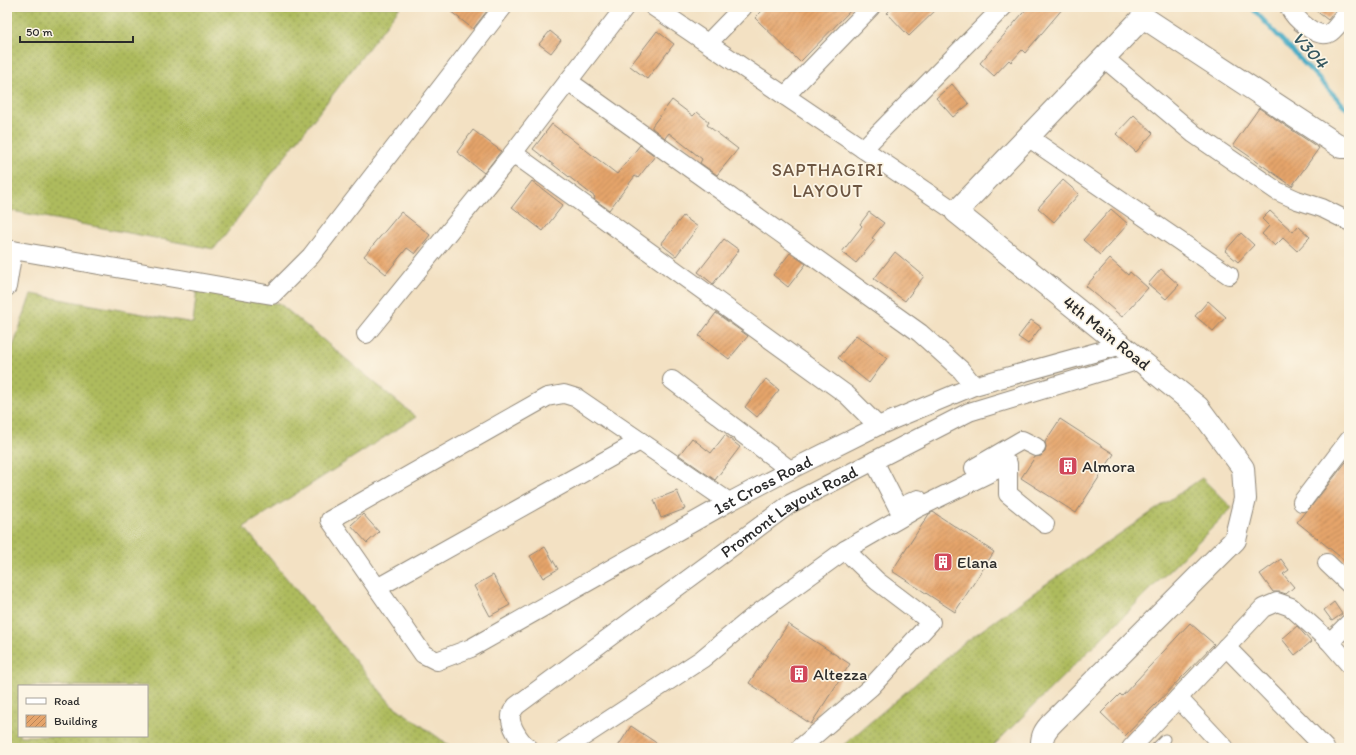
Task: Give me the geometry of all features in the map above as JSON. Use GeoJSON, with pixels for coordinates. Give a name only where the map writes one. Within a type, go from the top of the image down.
{"type":"FeatureCollection","features":[{"type":"Feature","properties":{"kind":"street"},"geometry":{"type":"LineString","coordinates":[[7,287],[10,250],[272,295],[311,256],[503,7]]}},
{"type":"Feature","properties":{"kind":"street"},"geometry":{"type":"LineString","coordinates":[[366,334],[513,152],[625,7]]}},
{"type":"Feature","properties":{"kind":"street"},"geometry":{"type":"LineString","coordinates":[[654,7],[956,212],[1104,58],[1145,12],[1341,147],[1349,147]]}},
{"type":"Feature","properties":{"kind":"street"},"geometry":{"type":"LineString","coordinates":[[708,43],[743,7]]}},
{"type":"Feature","properties":{"kind":"street"},"geometry":{"type":"LineString","coordinates":[[785,96],[870,7]]}},
{"type":"Feature","properties":{"kind":"street"},"geometry":{"type":"LineString","coordinates":[[863,149],[1003,7]]}},
{"type":"Feature","properties":{"kind":"street"},"geometry":{"type":"LineString","coordinates":[[1289,7],[1292,14],[1316,33],[1324,34],[1331,32],[1349,10]]}},
{"type":"Feature","properties":{"kind":"street"},"geometry":{"type":"LineString","coordinates":[[1104,58],[1194,134],[1271,187],[1297,200],[1322,208],[1348,221]]}},
{"type":"Feature","properties":{"kind":"street"},"geometry":{"type":"LineString","coordinates":[[568,81],[920,333],[961,370],[974,386]]}},
{"type":"Feature","properties":{"kind":"street"},"geometry":{"type":"LineString","coordinates":[[1028,137],[1229,276]]}},
{"type":"Feature","properties":{"kind":"street"},"geometry":{"type":"LineString","coordinates":[[513,152],[847,395],[878,426]]}},
{"type":"Feature","properties":{"kind":"street","name":"4th Main Road"},"geometry":{"type":"LineString","coordinates":[[956,212],[1198,407],[1243,468],[1245,499],[1235,540],[1053,722],[1045,731],[1041,741],[1042,748]]}},
{"type":"Feature","properties":{"kind":"street","name":"1st Cross Road"},"geometry":{"type":"LineString","coordinates":[[377,588],[423,654],[437,661],[471,648],[729,502],[878,426],[974,386],[1122,346]]}},
{"type":"Feature","properties":{"kind":"street","name":"Promont Layout Road"},"geometry":{"type":"LineString","coordinates":[[529,748],[513,729],[512,712],[516,706],[790,504],[969,412],[1140,360]]}},
{"type":"Feature","properties":{"kind":"street"},"geometry":{"type":"LineString","coordinates":[[672,380],[790,470]]}},
{"type":"Feature","properties":{"kind":"street"},"geometry":{"type":"LineString","coordinates":[[640,441],[377,588],[330,520],[541,400],[547,397],[564,394],[577,398],[640,441],[729,502]]}},
{"type":"Feature","properties":{"kind":"street"},"geometry":{"type":"LineString","coordinates":[[874,461],[898,508],[942,487],[1022,440],[1036,447]]}},
{"type":"Feature","properties":{"kind":"street"},"geometry":{"type":"LineString","coordinates":[[1302,502],[1349,440]]}},
{"type":"Feature","properties":{"kind":"street"},"geometry":{"type":"LineString","coordinates":[[566,748],[702,659],[766,607],[845,550],[916,509],[1008,464],[1008,494],[1045,524]]}},
{"type":"Feature","properties":{"kind":"street"},"geometry":{"type":"LineString","coordinates":[[800,748],[871,687],[932,622],[877,581],[845,550]]}},
{"type":"Feature","properties":{"kind":"street"},"geometry":{"type":"LineString","coordinates":[[1327,563],[1349,584]]}},
{"type":"Feature","properties":{"kind":"street"},"geometry":{"type":"LineString","coordinates":[[1131,748],[1263,608],[1277,602],[1290,607],[1330,642],[1349,664]]}},
{"type":"Feature","properties":{"kind":"street"},"geometry":{"type":"LineString","coordinates":[[1330,642],[1349,623]]}},
{"type":"Feature","properties":{"kind":"street"},"geometry":{"type":"LineString","coordinates":[[1226,647],[1325,748]]}},
{"type":"Feature","properties":{"kind":"street"},"geometry":{"type":"LineString","coordinates":[[1178,698],[1225,748]]}},
{"type":"Feature","properties":{"kind":"lane"},"geometry":{"type":"LineString","coordinates":[[1156,748],[1165,739]]}},
{"type":"Feature","properties":{"kind":"green space"},"geometry":{"type":"Polygon","coordinates":[[[7,7],[400,7],[214,249],[7,210],[7,7]]]}},
{"type":"Feature","properties":{"kind":"green space"},"geometry":{"type":"Polygon","coordinates":[[[197,288],[280,304],[416,417],[244,527],[391,704],[453,748],[7,748],[7,346],[13,347],[31,294],[193,323],[197,288]]]}},
{"type":"Feature","properties":{"kind":"green space"},"geometry":{"type":"Polygon","coordinates":[[[1202,478],[1232,508],[991,748],[840,748],[960,646],[1046,584],[1202,478]]]}},
{"type":"Feature","properties":{"kind":"building"},"geometry":{"type":"Polygon","coordinates":[[[445,7],[482,7],[487,11],[473,29],[445,7]]]}},
{"type":"Feature","properties":{"kind":"building"},"geometry":{"type":"Polygon","coordinates":[[[766,7],[854,7],[800,62],[755,18],[766,7]]]}},
{"type":"Feature","properties":{"kind":"building"},"geometry":{"type":"Polygon","coordinates":[[[893,7],[939,7],[909,36],[887,13],[893,7]]]}},
{"type":"Feature","properties":{"kind":"building"},"geometry":{"type":"Polygon","coordinates":[[[1028,7],[1064,7],[1025,53],[1022,50],[1011,62],[1009,60],[994,76],[980,63],[1028,7]]]}},
{"type":"Feature","properties":{"kind":"building"},"geometry":{"type":"Polygon","coordinates":[[[1311,7],[1338,7],[1328,20],[1311,7]]]}},
{"type":"Feature","properties":{"kind":"building"},"geometry":{"type":"Polygon","coordinates":[[[550,31],[561,40],[551,53],[539,44],[550,31]]]}},
{"type":"Feature","properties":{"kind":"building"},"geometry":{"type":"Polygon","coordinates":[[[657,31],[674,44],[647,79],[630,66],[657,31]]]}},
{"type":"Feature","properties":{"kind":"building"},"geometry":{"type":"Polygon","coordinates":[[[952,84],[969,104],[953,117],[936,98],[952,84]]]}},
{"type":"Feature","properties":{"kind":"building"},"geometry":{"type":"Polygon","coordinates":[[[672,100],[693,116],[697,112],[709,122],[707,125],[738,149],[717,175],[700,163],[702,159],[669,133],[665,138],[652,128],[672,100]]]}},
{"type":"Feature","properties":{"kind":"building"},"geometry":{"type":"Polygon","coordinates":[[[1259,108],[1319,148],[1292,186],[1233,145],[1259,108]]]}},
{"type":"Feature","properties":{"kind":"building"},"geometry":{"type":"Polygon","coordinates":[[[1134,115],[1153,133],[1136,152],[1116,134],[1134,115]]]}},
{"type":"Feature","properties":{"kind":"building"},"geometry":{"type":"Polygon","coordinates":[[[552,124],[617,174],[640,145],[655,156],[638,178],[635,176],[609,210],[594,199],[595,197],[533,149],[552,124]]]}},
{"type":"Feature","properties":{"kind":"building"},"geometry":{"type":"Polygon","coordinates":[[[473,130],[501,151],[484,173],[457,152],[473,130]]]}},
{"type":"Feature","properties":{"kind":"building"},"geometry":{"type":"Polygon","coordinates":[[[1063,180],[1079,194],[1054,222],[1038,208],[1063,180]]]}},
{"type":"Feature","properties":{"kind":"building"},"geometry":{"type":"Polygon","coordinates":[[[532,181],[563,205],[543,231],[512,207],[532,181]]]}},
{"type":"Feature","properties":{"kind":"building"},"geometry":{"type":"Polygon","coordinates":[[[1111,209],[1128,224],[1100,255],[1083,240],[1111,209]]]}},
{"type":"Feature","properties":{"kind":"building"},"geometry":{"type":"Polygon","coordinates":[[[1270,211],[1293,232],[1298,226],[1310,237],[1297,251],[1283,238],[1275,246],[1262,234],[1269,226],[1262,219],[1270,211]]]}},
{"type":"Feature","properties":{"kind":"building"},"geometry":{"type":"Polygon","coordinates":[[[401,212],[430,235],[415,254],[407,248],[386,274],[364,256],[401,212]]]}},
{"type":"Feature","properties":{"kind":"building"},"geometry":{"type":"Polygon","coordinates":[[[869,212],[884,223],[872,238],[875,240],[856,263],[842,252],[862,226],[860,224],[869,212]]]}},
{"type":"Feature","properties":{"kind":"building"},"geometry":{"type":"Polygon","coordinates":[[[683,216],[698,227],[676,256],[661,244],[683,216]]]}},
{"type":"Feature","properties":{"kind":"building"},"geometry":{"type":"Polygon","coordinates":[[[1241,233],[1254,245],[1238,262],[1225,251],[1241,233]]]}},
{"type":"Feature","properties":{"kind":"building"},"geometry":{"type":"Polygon","coordinates":[[[724,239],[739,250],[713,284],[698,272],[724,239]]]}},
{"type":"Feature","properties":{"kind":"building"},"geometry":{"type":"Polygon","coordinates":[[[895,252],[924,276],[905,301],[874,279],[895,252]]]}},
{"type":"Feature","properties":{"kind":"building"},"geometry":{"type":"Polygon","coordinates":[[[790,253],[806,264],[788,287],[773,275],[790,253]]]}},
{"type":"Feature","properties":{"kind":"building"},"geometry":{"type":"Polygon","coordinates":[[[1110,259],[1128,275],[1130,272],[1148,288],[1122,317],[1086,286],[1110,259]]]}},
{"type":"Feature","properties":{"kind":"building"},"geometry":{"type":"Polygon","coordinates":[[[1161,269],[1179,285],[1166,299],[1148,284],[1161,269]]]}},
{"type":"Feature","properties":{"kind":"building"},"geometry":{"type":"Polygon","coordinates":[[[1208,301],[1226,317],[1213,331],[1195,316],[1208,301]]]}},
{"type":"Feature","properties":{"kind":"building"},"geometry":{"type":"Polygon","coordinates":[[[716,313],[748,336],[729,359],[699,336],[716,313]]]}},
{"type":"Feature","properties":{"kind":"building"},"geometry":{"type":"Polygon","coordinates":[[[1031,320],[1041,327],[1028,344],[1018,337],[1031,320]]]}},
{"type":"Feature","properties":{"kind":"building"},"geometry":{"type":"Polygon","coordinates":[[[856,335],[887,358],[869,383],[838,358],[856,335]]]}},
{"type":"Feature","properties":{"kind":"building"},"geometry":{"type":"Polygon","coordinates":[[[766,379],[779,390],[757,417],[745,407],[766,379]]]}},
{"type":"Feature","properties":{"kind":"building","name":"Almora"},"geometry":{"type":"Polygon","coordinates":[[[1060,419],[1114,454],[1076,513],[1021,478],[1035,457],[1041,456],[1045,452],[1045,442],[1060,419]]]}},
{"type":"Feature","properties":{"kind":"building"},"geometry":{"type":"Polygon","coordinates":[[[725,435],[740,447],[715,480],[679,455],[692,438],[711,453],[725,435]]]}},
{"type":"Feature","properties":{"kind":"building"},"geometry":{"type":"Polygon","coordinates":[[[1349,458],[1349,564],[1297,522],[1310,508],[1349,458]]]}},
{"type":"Feature","properties":{"kind":"building"},"geometry":{"type":"Polygon","coordinates":[[[677,491],[685,509],[661,518],[654,500],[677,491]]]}},
{"type":"Feature","properties":{"kind":"building","name":"Elana"},"geometry":{"type":"Polygon","coordinates":[[[933,512],[994,552],[955,612],[892,571],[929,514],[933,512]]]}},
{"type":"Feature","properties":{"kind":"building"},"geometry":{"type":"Polygon","coordinates":[[[363,514],[379,532],[367,543],[351,525],[363,514]]]}},
{"type":"Feature","properties":{"kind":"building"},"geometry":{"type":"Polygon","coordinates":[[[545,547],[558,569],[543,578],[530,556],[545,547]]]}},
{"type":"Feature","properties":{"kind":"building"},"geometry":{"type":"Polygon","coordinates":[[[1281,559],[1289,570],[1283,574],[1294,587],[1286,594],[1273,592],[1260,574],[1281,559]]]}},
{"type":"Feature","properties":{"kind":"building"},"geometry":{"type":"Polygon","coordinates":[[[493,575],[510,605],[490,616],[474,586],[493,575]]]}},
{"type":"Feature","properties":{"kind":"building"},"geometry":{"type":"Polygon","coordinates":[[[1334,602],[1342,614],[1332,621],[1324,610],[1334,602]]]}},
{"type":"Feature","properties":{"kind":"building"},"geometry":{"type":"Polygon","coordinates":[[[1190,623],[1214,644],[1125,736],[1101,713],[1120,694],[1122,696],[1190,623]]]}},
{"type":"Feature","properties":{"kind":"building","name":"Altezza"},"geometry":{"type":"Polygon","coordinates":[[[788,624],[850,664],[811,724],[749,683],[788,624]]]}},
{"type":"Feature","properties":{"kind":"building"},"geometry":{"type":"Polygon","coordinates":[[[1297,626],[1311,642],[1295,655],[1282,639],[1297,626]]]}},
{"type":"Feature","properties":{"kind":"building"},"geometry":{"type":"Polygon","coordinates":[[[631,726],[664,748],[617,748],[631,726]]]}},
{"type":"Feature","properties":{"kind":"waterway","name":"V304"},"geometry":{"type":"LineString","coordinates":[[1251,7],[1349,111]]}},
{"type":"Feature","properties":{"kind":"place","name":"Almora"},"geometry":{"type":"Point","coordinates":[1068,466]}},
{"type":"Feature","properties":{"kind":"place","name":"Elana"},"geometry":{"type":"Point","coordinates":[943,562]}},
{"type":"Feature","properties":{"kind":"place","name":"Altezza"},"geometry":{"type":"Point","coordinates":[799,674]}},
{"type":"Feature","properties":{"kind":"district","name":"SAPTHAGIRI LAYOUT"},"geometry":{"type":"Point","coordinates":[828,180]}}]}
